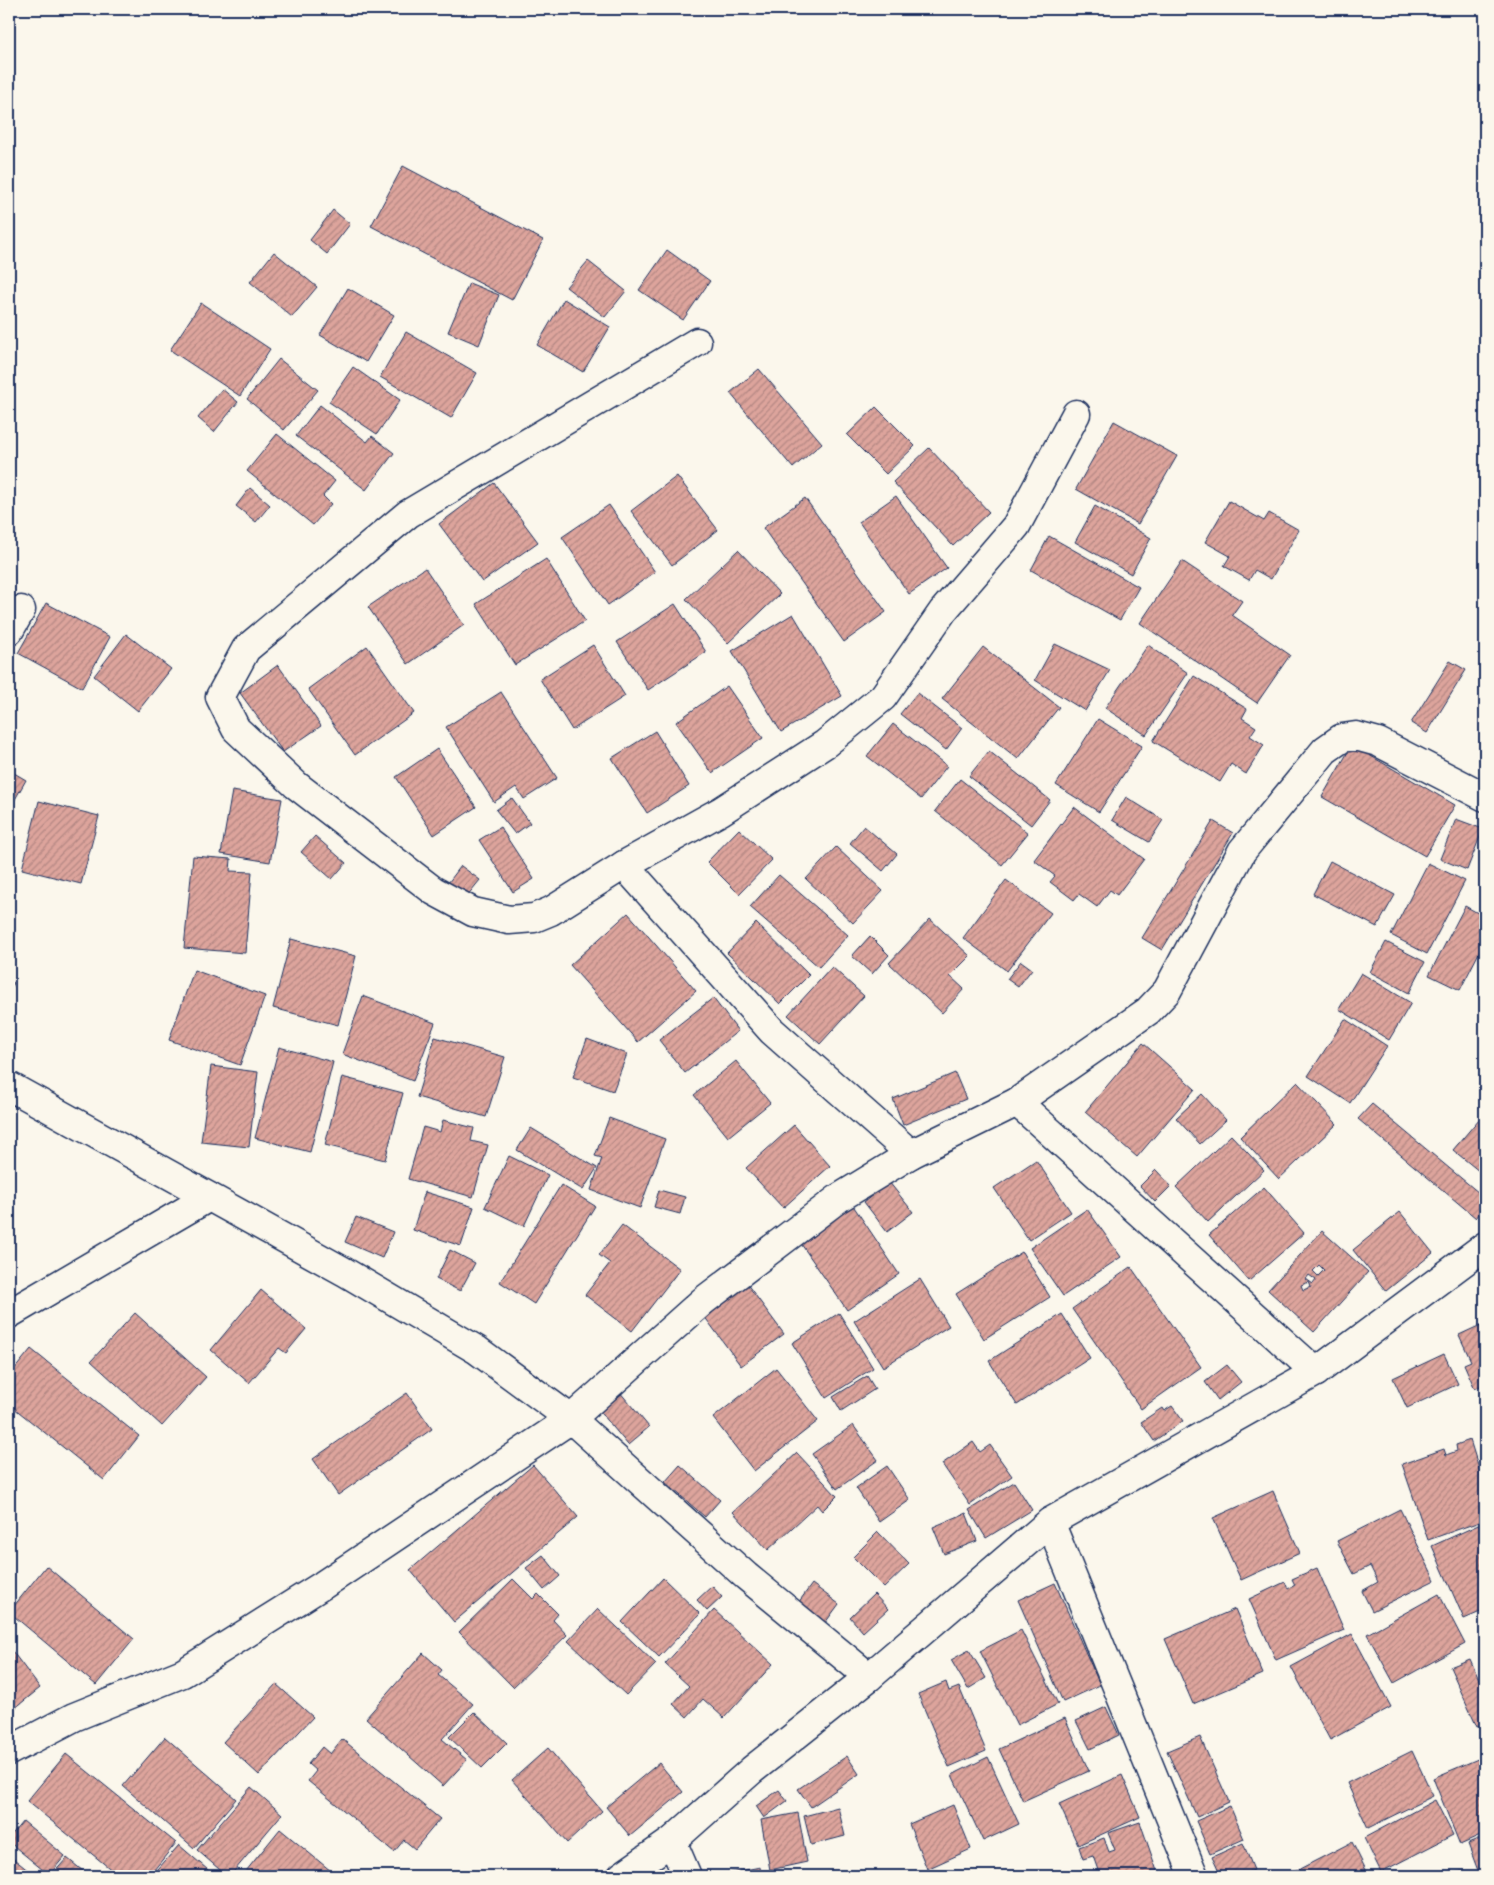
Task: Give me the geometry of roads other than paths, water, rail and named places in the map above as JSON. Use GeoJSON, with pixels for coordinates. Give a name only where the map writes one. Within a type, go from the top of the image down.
{"type":"FeatureCollection","features":[{"type":"Feature","properties":{"kind":"street"},"geometry":{"type":"LineString","coordinates":[[697,342],[408,514],[246,649],[220,698],[236,729],[296,785],[434,892],[473,912],[509,920],[534,918],[551,911],[624,865],[721,811],[809,754],[883,697],[944,611],[1016,526],[1076,414]]}},
{"type":"Feature","properties":{"kind":"street"},"geometry":{"type":"LineString","coordinates":[[9,1751],[74,1717],[183,1672],[323,1585],[571,1419],[725,1283],[839,1198],[911,1154],[1017,1102],[1148,1011],[1168,991],[1242,851],[1325,750],[1342,738],[1356,736],[1378,742],[1485,797]]}},
{"type":"Feature","properties":{"kind":"street"},"geometry":{"type":"LineString","coordinates":[[624,865],[772,1031],[911,1154]]}},
{"type":"Feature","properties":{"kind":"street"},"geometry":{"type":"LineString","coordinates":[[9,1086],[345,1272],[477,1350],[571,1419],[746,1576],[868,1676]]}},
{"type":"Feature","properties":{"kind":"street"},"geometry":{"type":"LineString","coordinates":[[1017,1102],[1316,1372]]}},
{"type":"Feature","properties":{"kind":"street"},"geometry":{"type":"LineString","coordinates":[[9,1314],[209,1198]]}},
{"type":"Feature","properties":{"kind":"street"},"geometry":{"type":"LineString","coordinates":[[622,1876],[672,1841],[752,1770],[868,1676],[1050,1522],[1316,1372],[1485,1246]]}},
{"type":"Feature","properties":{"kind":"street"},"geometry":{"type":"LineString","coordinates":[[1050,1522],[1194,1876]]}},
{"type":"Feature","properties":{"kind":"street"},"geometry":{"type":"LineString","coordinates":[[672,1841],[687,1876]]}}]}
